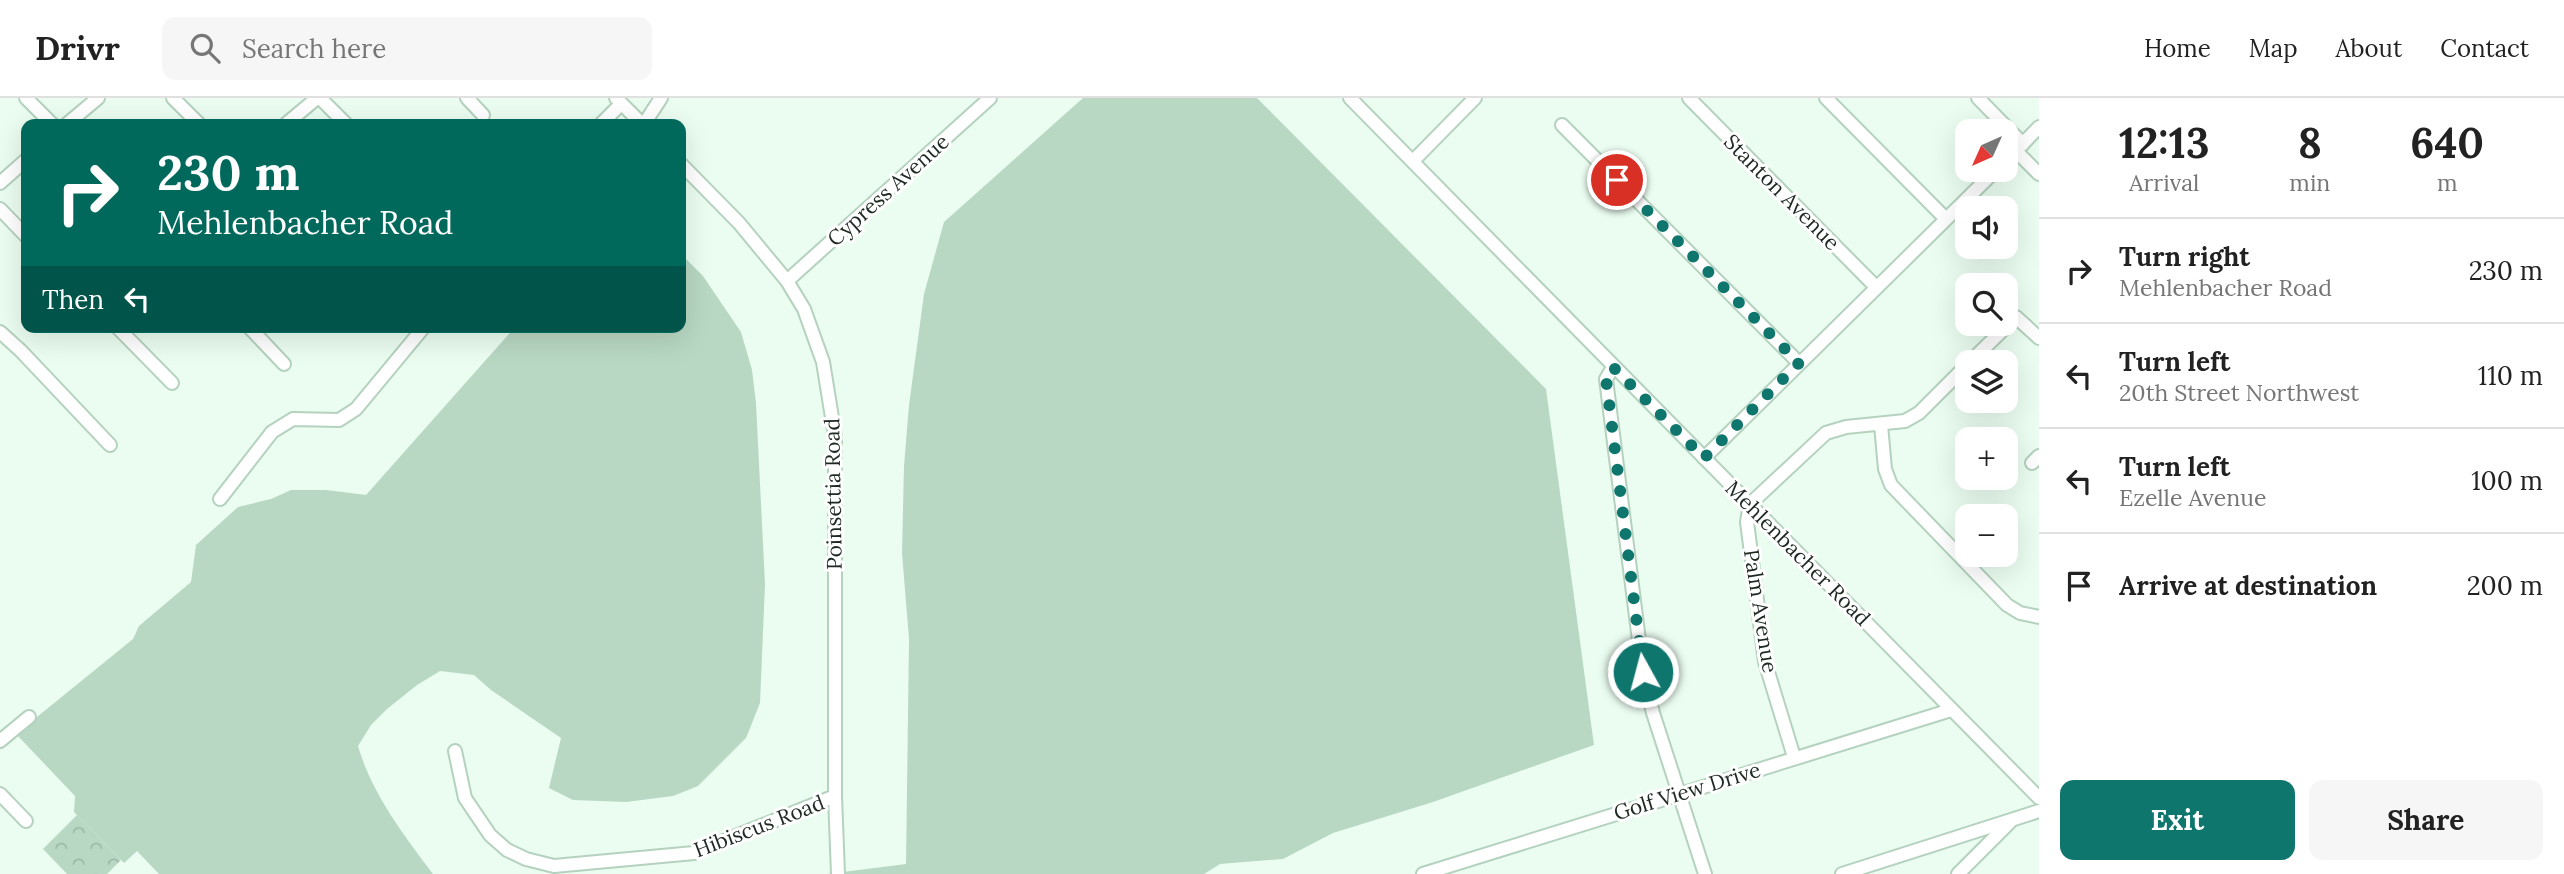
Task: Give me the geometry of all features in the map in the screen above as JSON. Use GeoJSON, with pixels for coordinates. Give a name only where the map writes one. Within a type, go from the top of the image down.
{"type":"FeatureCollection","features":[{"type":"Feature","properties":{"kind":"street"},"geometry":{"type":"LineString","coordinates":[[26,98],[47,119]]}},
{"type":"Feature","properties":{"kind":"street"},"geometry":{"type":"LineString","coordinates":[[73,119],[97,98]]}},
{"type":"Feature","properties":{"kind":"street"},"geometry":{"type":"LineString","coordinates":[[173,98],[194,119]]}},
{"type":"Feature","properties":{"kind":"street"},"geometry":{"type":"LineString","coordinates":[[292,119],[319,98],[341,119]]}},
{"type":"Feature","properties":{"kind":"street"},"geometry":{"type":"LineString","coordinates":[[467,98],[483,115]]}},
{"type":"Feature","properties":{"kind":"street"},"geometry":{"type":"LineString","coordinates":[[646,119],[661,98]]}},
{"type":"Feature","properties":{"kind":"street","name":"Cypress Avenue"},"geometry":{"type":"LineString","coordinates":[[787,281],[990,98]]}},
{"type":"Feature","properties":{"kind":"street","name":"Mehlenbacher Road"},"geometry":{"type":"LineString","coordinates":[[1350,98],[2039,798]]}},
{"type":"Feature","properties":{"kind":"street"},"geometry":{"type":"LineString","coordinates":[[1413,161],[1475,98]]}},
{"type":"Feature","properties":{"kind":"street","name":"Stanton Avenue"},"geometry":{"type":"LineString","coordinates":[[1689,98],[1876,287]]}},
{"type":"Feature","properties":{"kind":"street"},"geometry":{"type":"LineString","coordinates":[[1826,98],[1945,218]]}},
{"type":"Feature","properties":{"kind":"street"},"geometry":{"type":"LineString","coordinates":[[1978,98],[2039,174]]}},
{"type":"Feature","properties":{"kind":"street"},"geometry":{"type":"LineString","coordinates":[[605,119],[618,101],[638,119]]}},
{"type":"Feature","properties":{"kind":"street"},"geometry":{"type":"LineString","coordinates":[[1562,125],[1799,363]]}},
{"type":"Feature","properties":{"kind":"street"},"geometry":{"type":"LineString","coordinates":[[2020,147],[2039,127]]}},
{"type":"Feature","properties":{"kind":"street"},"geometry":{"type":"LineString","coordinates":[[0,183],[21,164]]}},
{"type":"Feature","properties":{"kind":"street","name":"Poinsettia Road"},"geometry":{"type":"LineString","coordinates":[[686,169],[739,223],[787,281],[804,309],[818,343],[829,392],[835,436],[835,796],[838,874]]}},
{"type":"Feature","properties":{"kind":"street"},"geometry":{"type":"LineString","coordinates":[[1704,458],[1983,182]]}},
{"type":"Feature","properties":{"kind":"street"},"geometry":{"type":"LineString","coordinates":[[0,209],[21,231]]}},
{"type":"Feature","properties":{"kind":"street"},"geometry":{"type":"LineString","coordinates":[[1983,350],[2016,317],[2039,338]]}},
{"type":"Feature","properties":{"kind":"street"},"geometry":{"type":"LineString","coordinates":[[0,332],[110,445]]}},
{"type":"Feature","properties":{"kind":"street"},"geometry":{"type":"LineString","coordinates":[[123,333],[172,383]]}},
{"type":"Feature","properties":{"kind":"street"},"geometry":{"type":"LineString","coordinates":[[255,333],[284,365]]}},
{"type":"Feature","properties":{"kind":"street"},"geometry":{"type":"LineString","coordinates":[[220,499],[272,432],[293,419],[339,420],[356,409],[419,333]]}},
{"type":"Feature","properties":{"kind":"street"},"geometry":{"type":"LineString","coordinates":[[1613,367],[1606,379],[1643,672],[1653,713],[1705,874]]}},
{"type":"Feature","properties":{"kind":"street"},"geometry":{"type":"LineString","coordinates":[[1750,504],[1826,433],[1846,427],[1905,421],[1919,413],[1955,378]]}},
{"type":"Feature","properties":{"kind":"street"},"geometry":{"type":"LineString","coordinates":[[1881,425],[1885,469],[1891,485],[2007,605],[2020,613],[2039,617]]}},
{"type":"Feature","properties":{"kind":"street","name":"Palm Avenue"},"geometry":{"type":"LineString","coordinates":[[1750,504],[1747,522],[1765,662],[1794,757]]}},
{"type":"Feature","properties":{"kind":"street","name":"Golf View Drive"},"geometry":{"type":"LineString","coordinates":[[1423,874],[1454,869],[1679,793],[1951,710]]}},
{"type":"Feature","properties":{"kind":"street"},"geometry":{"type":"LineString","coordinates":[[0,741],[29,717]]}},
{"type":"Feature","properties":{"kind":"street","name":"Hibiscus Road"},"geometry":{"type":"LineString","coordinates":[[454,751],[465,799],[490,835],[507,850],[526,859],[554,866],[694,853],[835,796]]}},
{"type":"Feature","properties":{"kind":"street"},"geometry":{"type":"LineString","coordinates":[[0,794],[26,821]]}},
{"type":"Feature","properties":{"kind":"street"},"geometry":{"type":"LineString","coordinates":[[1842,874],[2039,811]]}},
{"type":"Feature","properties":{"kind":"street"},"geometry":{"type":"LineString","coordinates":[[1958,874],[2012,820]]}},
{"type":"Feature","properties":{"kind":"green space"},"geometry":{"type":"Polygon","coordinates":[[[1083,98],[1257,98],[1546,389],[1594,745],[1433,802],[1333,833],[1283,859],[1220,864],[1204,874],[827,874],[906,864],[909,639],[902,553],[904,466],[924,294],[944,222],[1083,98]]]}},
{"type":"Feature","properties":{"kind":"green space"},"geometry":{"type":"Polygon","coordinates":[[[686,259],[703,276],[741,332],[752,370],[765,584],[760,703],[746,738],[698,786],[673,796],[626,802],[573,800],[549,788],[561,738],[491,690],[474,675],[440,671],[387,709],[371,725],[358,746],[380,797],[433,874],[159,874],[137,851],[124,863],[74,812],[75,796],[16,734],[133,639],[139,626],[191,582],[196,545],[238,507],[271,499],[291,490],[326,490],[366,495],[510,333],[686,333],[686,259]]]}},
{"type":"Feature","properties":{"kind":"green space"},"geometry":{"type":"Polygon","coordinates":[[[77,815],[121,860],[107,874],[67,874],[43,849],[77,815]]]}},
{"type":"Feature","properties":{"kind":"route"},"geometry":{"type":"LineString","coordinates":[[1617,180],[1799,363],[1704,458],[1613,367],[1606,379],[1643,672]]}}]}
